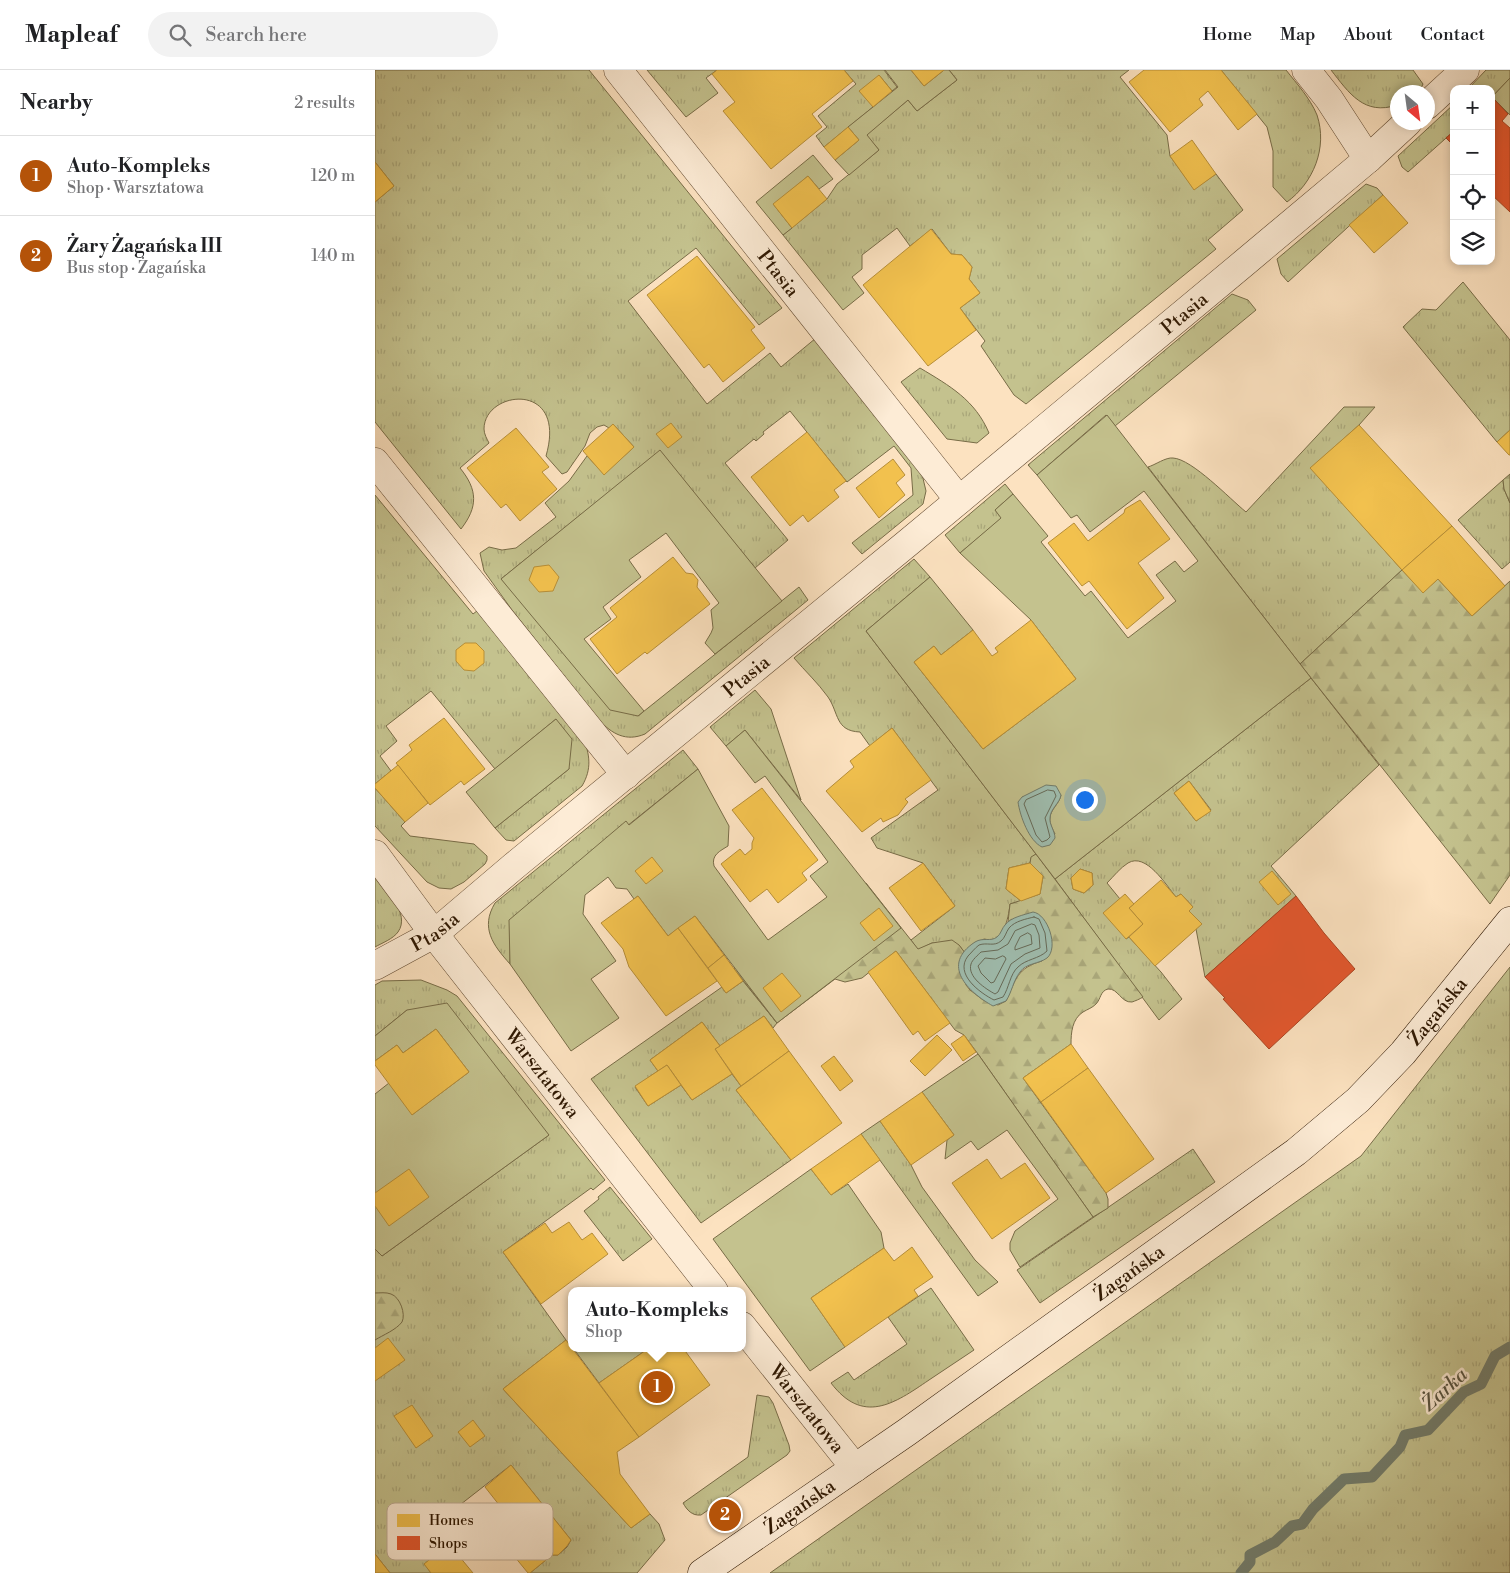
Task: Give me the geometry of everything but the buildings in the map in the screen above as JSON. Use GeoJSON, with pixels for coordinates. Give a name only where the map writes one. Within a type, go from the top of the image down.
{"type":"FeatureCollection","features":[{"type":"Feature","properties":{"kind":"street","name":"Ptasia"},"geometry":{"type":"LineString","coordinates":[[617,70],[959,500]]}},
{"type":"Feature","properties":{"kind":"street"},"geometry":{"type":"LineString","coordinates":[[1306,70],[1329,99],[1368,159]]}},
{"type":"Feature","properties":{"kind":"street"},"geometry":{"type":"LineString","coordinates":[[1435,98],[1465,70]]}},
{"type":"Feature","properties":{"kind":"street","name":"Ptasia"},"geometry":{"type":"LineString","coordinates":[[375,966],[434,934],[959,500],[1368,159],[1399,130]]}},
{"type":"Feature","properties":{"kind":"street"},"geometry":{"type":"LineString","coordinates":[[375,462],[626,774]]}},
{"type":"Feature","properties":{"kind":"street","name":"Warsztatowa"},"geometry":{"type":"LineString","coordinates":[[375,854],[434,934],[711,1287]]}},
{"type":"Feature","properties":{"kind":"street","name":"Żagańska"},"geometry":{"type":"LineString","coordinates":[[702,1573],[907,1432],[1296,1152],[1351,1106],[1403,1053],[1510,921]]}},
{"type":"Feature","properties":{"kind":"street","name":"Warsztatowa"},"geometry":{"type":"LineString","coordinates":[[746,1331],[855,1468]]}},
{"type":"Feature","properties":{"kind":"green space"},"geometry":{"type":"Polygon","coordinates":[[[375,70],[589,70],[782,308],[759,325],[696,248],[628,301],[707,404],[770,353],[781,367],[816,338],[921,470],[926,491],[923,504],[862,554],[852,543],[913,495],[911,468],[894,446],[847,482],[790,411],[763,432],[764,434],[756,441],[754,439],[725,463],[788,540],[755,568],[660,451],[501,579],[638,716],[799,587],[808,600],[645,734],[626,737],[614,733],[599,720],[512,610],[484,571],[480,553],[489,547],[502,550],[516,548],[556,517],[545,503],[569,481],[587,456],[604,474],[634,447],[613,424],[609,428],[604,425],[597,427],[590,433],[585,446],[567,472],[562,474],[546,456],[550,431],[546,414],[536,404],[523,399],[509,400],[497,406],[488,416],[484,429],[489,443],[460,468],[470,484],[474,498],[471,513],[461,529],[375,422],[375,202],[394,186],[375,162],[375,70]]]}},
{"type":"Feature","properties":{"kind":"green space"},"geometry":{"type":"Polygon","coordinates":[[[647,70],[717,70],[706,78],[718,93],[686,117],[647,70]]]}},
{"type":"Feature","properties":{"kind":"green space"},"geometry":{"type":"Polygon","coordinates":[[[844,70],[884,70],[897,87],[892,91],[879,75],[873,107],[824,147],[816,136],[827,127],[818,116],[856,84],[844,70]]]}},
{"type":"Feature","properties":{"kind":"green space"},"geometry":{"type":"Polygon","coordinates":[[[885,70],[911,70],[924,86],[944,70],[949,70],[957,80],[917,111],[908,100],[867,135],[879,150],[849,175],[835,160],[859,140],[848,127],[898,87],[885,70]]]}},
{"type":"Feature","properties":{"kind":"green space"},"geometry":{"type":"Polygon","coordinates":[[[949,70],[1129,70],[1120,77],[1167,135],[1170,156],[1194,189],[1216,174],[1243,210],[1208,240],[1216,249],[1026,404],[1014,395],[981,346],[985,341],[960,308],[980,293],[969,279],[972,267],[962,255],[951,254],[932,229],[910,246],[897,228],[862,255],[862,269],[852,277],[864,293],[843,310],[783,235],[827,199],[837,184],[879,150],[866,135],[908,100],[917,111],[957,80],[949,70]]]}},
{"type":"Feature","properties":{"kind":"green space"},"geometry":{"type":"Polygon","coordinates":[[[1221,70],[1286,70],[1303,91],[1317,115],[1321,140],[1316,164],[1304,185],[1287,202],[1273,187],[1273,151],[1267,127],[1221,70]]]}},
{"type":"Feature","properties":{"kind":"green space"},"geometry":{"type":"Polygon","coordinates":[[[1331,70],[1413,70],[1423,84],[1390,85],[1390,107],[1385,108],[1366,105],[1344,87],[1331,70]]]}},
{"type":"Feature","properties":{"kind":"green space"},"geometry":{"type":"Polygon","coordinates":[[[1486,70],[1510,70],[1510,78],[1495,94],[1495,85],[1472,85],[1486,70]]]}},
{"type":"Feature","properties":{"kind":"green space"},"geometry":{"type":"Polygon","coordinates":[[[1510,78],[1510,115],[1495,100],[1495,94],[1510,78]]]}},
{"type":"Feature","properties":{"kind":"green space"},"geometry":{"type":"Polygon","coordinates":[[[1450,108],[1450,135],[1408,172],[1402,167],[1398,156],[1426,130],[1435,130],[1435,122],[1450,108]]]}},
{"type":"Feature","properties":{"kind":"green space"},"geometry":{"type":"Polygon","coordinates":[[[813,155],[833,179],[819,189],[808,176],[774,205],[792,228],[783,235],[756,202],[813,155]]]}},
{"type":"Feature","properties":{"kind":"green space"},"geometry":{"type":"Polygon","coordinates":[[[1366,184],[1377,188],[1383,195],[1288,282],[1281,274],[1277,259],[1366,184]]]}},
{"type":"Feature","properties":{"kind":"green space"},"geometry":{"type":"Polygon","coordinates":[[[1463,282],[1510,340],[1510,430],[1497,442],[1403,327],[1422,309],[1436,310],[1463,282]]]}},
{"type":"Feature","properties":{"kind":"green space"},"geometry":{"type":"Polygon","coordinates":[[[1232,294],[1248,300],[1256,310],[1115,426],[1106,415],[1037,475],[1028,465],[1232,294]]]}},
{"type":"Feature","properties":{"kind":"green space"},"geometry":{"type":"Polygon","coordinates":[[[920,368],[961,395],[977,411],[989,433],[977,443],[947,439],[901,382],[920,368]]]}},
{"type":"Feature","properties":{"kind":"green space"},"geometry":{"type":"Polygon","coordinates":[[[1344,407],[1375,407],[1359,425],[1311,468],[1402,570],[1300,664],[1148,467],[1170,458],[1181,460],[1211,480],[1246,512],[1344,407]]]}},
{"type":"Feature","properties":{"kind":"green space"},"geometry":{"type":"Polygon","coordinates":[[[1107,415],[1311,678],[1055,879],[866,631],[930,577],[973,630],[941,655],[934,646],[914,662],[983,749],[1076,679],[1031,620],[960,553],[1001,518],[995,510],[1013,494],[1048,536],[1041,542],[1085,596],[1091,591],[1128,638],[1176,601],[1156,575],[1175,561],[1184,572],[1198,561],[1144,491],[1090,532],[1077,515],[1071,518],[1037,475],[1107,415]],[[1061,795],[1022,797],[1055,834],[1050,818],[1061,795]]]}},
{"type":"Feature","properties":{"kind":"green space"},"geometry":{"type":"Polygon","coordinates":[[[660,450],[782,601],[715,654],[705,643],[713,628],[711,610],[719,603],[666,533],[629,560],[641,577],[603,607],[611,619],[584,639],[644,711],[638,716],[610,710],[501,579],[660,450]]]}},
{"type":"Feature","properties":{"kind":"green space"},"geometry":{"type":"Polygon","coordinates":[[[1510,474],[1510,503],[1504,489],[1503,480],[1510,474]]]}},
{"type":"Feature","properties":{"kind":"green space"},"geometry":{"type":"Polygon","coordinates":[[[1503,480],[1504,489],[1510,503],[1510,562],[1502,569],[1458,520],[1503,480]]]}},
{"type":"Feature","properties":{"kind":"green space"},"geometry":{"type":"Polygon","coordinates":[[[1005,484],[1013,494],[995,510],[1002,518],[960,553],[945,535],[1005,484]]]}},
{"type":"Feature","properties":{"kind":"green space"},"geometry":{"type":"Polygon","coordinates":[[[375,495],[473,614],[482,607],[583,737],[589,768],[582,786],[514,841],[506,840],[495,828],[569,769],[556,719],[495,769],[431,691],[386,726],[397,741],[380,756],[391,771],[375,784],[375,495]]]}},
{"type":"Feature","properties":{"kind":"green space"},"geometry":{"type":"Polygon","coordinates":[[[914,559],[930,577],[866,631],[1036,854],[1031,858],[1030,863],[1009,868],[1006,889],[1021,901],[1010,904],[1009,914],[1000,935],[992,940],[984,939],[969,948],[965,953],[959,945],[932,943],[918,950],[911,940],[955,906],[923,863],[877,848],[871,838],[938,790],[892,728],[870,746],[860,732],[852,731],[842,725],[828,697],[794,658],[914,559]]]}},
{"type":"Feature","properties":{"kind":"green space"},"geometry":{"type":"Polygon","coordinates":[[[1402,570],[1423,592],[1438,579],[1472,616],[1510,581],[1510,875],[1490,904],[1300,664],[1402,570]]]}},
{"type":"Feature","properties":{"kind":"green space"},"geometry":{"type":"Polygon","coordinates":[[[1311,678],[1379,765],[1271,866],[1296,896],[1205,977],[1196,929],[1201,924],[1189,911],[1193,907],[1181,894],[1176,897],[1155,871],[1142,862],[1128,863],[1107,883],[1120,899],[1126,939],[1129,937],[1161,972],[1182,999],[1159,1020],[1055,879],[1311,678]],[[1189,781],[1174,793],[1196,821],[1211,810],[1189,781]],[[1080,869],[1071,878],[1073,889],[1084,893],[1093,885],[1092,873],[1080,869]]]}},
{"type":"Feature","properties":{"kind":"green space"},"geometry":{"type":"Polygon","coordinates":[[[755,690],[771,709],[801,800],[745,730],[726,746],[710,727],[755,690]]]}},
{"type":"Feature","properties":{"kind":"green space"},"geometry":{"type":"Polygon","coordinates":[[[556,719],[572,739],[569,769],[495,828],[466,792],[556,719]]]}},
{"type":"Feature","properties":{"kind":"green space"},"geometry":{"type":"Polygon","coordinates":[[[745,730],[901,928],[777,1023],[695,916],[668,936],[638,896],[634,899],[627,889],[616,888],[608,877],[585,895],[583,914],[616,961],[591,979],[619,1018],[571,1051],[510,964],[509,920],[626,821],[629,825],[698,769],[729,826],[728,846],[715,856],[714,866],[768,940],[827,897],[810,876],[828,862],[765,776],[755,783],[726,746],[745,730]]]}},
{"type":"Feature","properties":{"kind":"green space"},"geometry":{"type":"Polygon","coordinates":[[[683,750],[698,769],[510,920],[510,964],[498,950],[489,928],[489,920],[495,903],[683,750]]]}},
{"type":"Feature","properties":{"kind":"green space"},"geometry":{"type":"Polygon","coordinates":[[[375,788],[405,822],[401,826],[410,836],[474,844],[487,856],[485,864],[464,882],[451,889],[439,888],[427,882],[375,826],[375,788]]]}},
{"type":"Feature","properties":{"kind":"green space"},"geometry":{"type":"Polygon","coordinates":[[[1036,854],[1143,997],[1128,1002],[1111,989],[1105,990],[1096,1004],[1076,1018],[1071,1044],[1023,1078],[1106,1193],[1108,1208],[1093,1217],[964,1035],[955,1030],[896,951],[862,978],[845,982],[835,979],[777,1023],[734,969],[739,961],[866,883],[918,949],[932,943],[952,940],[959,945],[965,953],[961,958],[966,985],[983,1000],[998,1005],[1006,1001],[1018,975],[1022,971],[1042,961],[1012,919],[1008,922],[1010,904],[1040,894],[1043,876],[1030,863],[1031,857],[1036,854]]]}},
{"type":"Feature","properties":{"kind":"green space"},"geometry":{"type":"Polygon","coordinates":[[[375,874],[399,909],[401,925],[396,934],[375,947],[375,874]]]}},
{"type":"Feature","properties":{"kind":"green space"},"geometry":{"type":"Polygon","coordinates":[[[1510,967],[1510,1346],[1495,1355],[1481,1383],[1463,1391],[1428,1429],[1404,1434],[1399,1446],[1371,1476],[1344,1479],[1311,1508],[1302,1522],[1292,1525],[1275,1541],[1249,1555],[1249,1562],[1240,1573],[770,1573],[1361,1156],[1510,967]]]}},
{"type":"Feature","properties":{"kind":"green space"},"geometry":{"type":"Polygon","coordinates":[[[421,980],[457,996],[605,1180],[593,1190],[591,1188],[503,1252],[566,1340],[503,1389],[631,1528],[650,1514],[659,1524],[665,1540],[637,1573],[530,1573],[546,1560],[553,1560],[553,1555],[558,1555],[567,1547],[571,1540],[553,1518],[553,1503],[541,1503],[511,1465],[462,1503],[387,1503],[387,1560],[430,1560],[425,1564],[431,1573],[390,1573],[375,1554],[375,1249],[382,1256],[549,1135],[407,1010],[375,1036],[375,985],[382,981],[421,980]]]}},
{"type":"Feature","properties":{"kind":"green space"},"geometry":{"type":"Polygon","coordinates":[[[743,981],[777,1023],[773,1028],[764,1016],[720,1046],[702,1022],[650,1060],[658,1071],[635,1087],[648,1106],[681,1085],[692,1100],[732,1074],[741,1086],[736,1090],[791,1160],[701,1223],[591,1079],[722,987],[726,993],[743,981]]]}},
{"type":"Feature","properties":{"kind":"green space"},"geometry":{"type":"Polygon","coordinates":[[[447,1003],[549,1135],[382,1256],[375,1249],[375,1094],[389,1083],[413,1114],[469,1072],[436,1029],[403,1053],[397,1045],[375,1061],[375,1036],[407,1010],[447,1003]]]}},
{"type":"Feature","properties":{"kind":"green space"},"geometry":{"type":"Polygon","coordinates":[[[978,1054],[1093,1217],[1020,1267],[1010,1250],[1010,1243],[1015,1231],[1058,1199],[1007,1130],[978,1150],[971,1141],[945,1159],[947,1140],[954,1135],[922,1092],[978,1054]]]}},
{"type":"Feature","properties":{"kind":"green space"},"geometry":{"type":"Polygon","coordinates":[[[880,1121],[911,1165],[922,1187],[975,1260],[998,1282],[978,1296],[861,1134],[880,1121]]]}},
{"type":"Feature","properties":{"kind":"green space"},"geometry":{"type":"Polygon","coordinates":[[[1193,1149],[1215,1182],[1040,1303],[1017,1270],[1193,1149]]]}},
{"type":"Feature","properties":{"kind":"green space"},"geometry":{"type":"Polygon","coordinates":[[[811,1169],[831,1195],[848,1184],[881,1232],[884,1248],[811,1298],[845,1347],[810,1371],[713,1239],[811,1169]]]}},
{"type":"Feature","properties":{"kind":"green space"},"geometry":{"type":"Polygon","coordinates":[[[610,1187],[652,1239],[623,1261],[584,1211],[610,1187]]]}},
{"type":"Feature","properties":{"kind":"green space"},"geometry":{"type":"Polygon","coordinates":[[[931,1288],[974,1350],[916,1389],[891,1403],[867,1407],[855,1404],[843,1396],[831,1383],[848,1372],[854,1380],[907,1344],[888,1317],[931,1288]]]}},
{"type":"Feature","properties":{"kind":"green space"},"geometry":{"type":"Polygon","coordinates":[[[375,1293],[387,1293],[394,1296],[403,1310],[403,1319],[393,1330],[375,1340],[375,1293]]]}},
{"type":"Feature","properties":{"kind":"green space"},"geometry":{"type":"Polygon","coordinates":[[[1510,1349],[1510,1573],[1242,1573],[1251,1562],[1250,1555],[1276,1543],[1293,1527],[1303,1524],[1313,1509],[1345,1481],[1372,1478],[1400,1447],[1406,1435],[1428,1431],[1465,1393],[1483,1384],[1496,1356],[1510,1349]]]}},
{"type":"Feature","properties":{"kind":"green space"},"geometry":{"type":"Polygon","coordinates":[[[576,1352],[643,1352],[599,1383],[576,1352]]]}},
{"type":"Feature","properties":{"kind":"green space"},"geometry":{"type":"Polygon","coordinates":[[[757,1395],[769,1397],[773,1403],[790,1451],[701,1515],[692,1513],[683,1503],[748,1457],[757,1395]]]}},
{"type":"Feature","properties":{"kind":"water"},"geometry":{"type":"Polygon","coordinates":[[[1046,785],[1056,786],[1061,795],[1050,815],[1050,823],[1055,838],[1050,845],[1042,847],[1029,834],[1018,802],[1022,797],[1046,785]]]}},
{"type":"Feature","properties":{"kind":"water"},"geometry":{"type":"Polygon","coordinates":[[[1033,912],[1043,919],[1050,932],[1052,947],[1050,953],[1044,960],[1023,969],[1006,1001],[993,1006],[967,986],[961,977],[959,969],[960,960],[965,951],[975,942],[995,938],[1008,922],[1033,912]]]}},
{"type":"Feature","properties":{"kind":"waterway","name":"Żarka"},"geometry":{"type":"LineString","coordinates":[[1241,1573],[1250,1562],[1250,1555],[1275,1542],[1292,1526],[1302,1524],[1313,1509],[1344,1479],[1372,1477],[1400,1447],[1405,1435],[1428,1430],[1464,1392],[1481,1384],[1495,1356],[1510,1347]]}},
{"type":"Feature","properties":{"kind":"place","name":"Auto-Kompleks"},"geometry":{"type":"Point","coordinates":[657,1387]}},
{"type":"Feature","properties":{"kind":"place","name":"Żary Żagańska III"},"geometry":{"type":"Point","coordinates":[725,1515]}}]}
